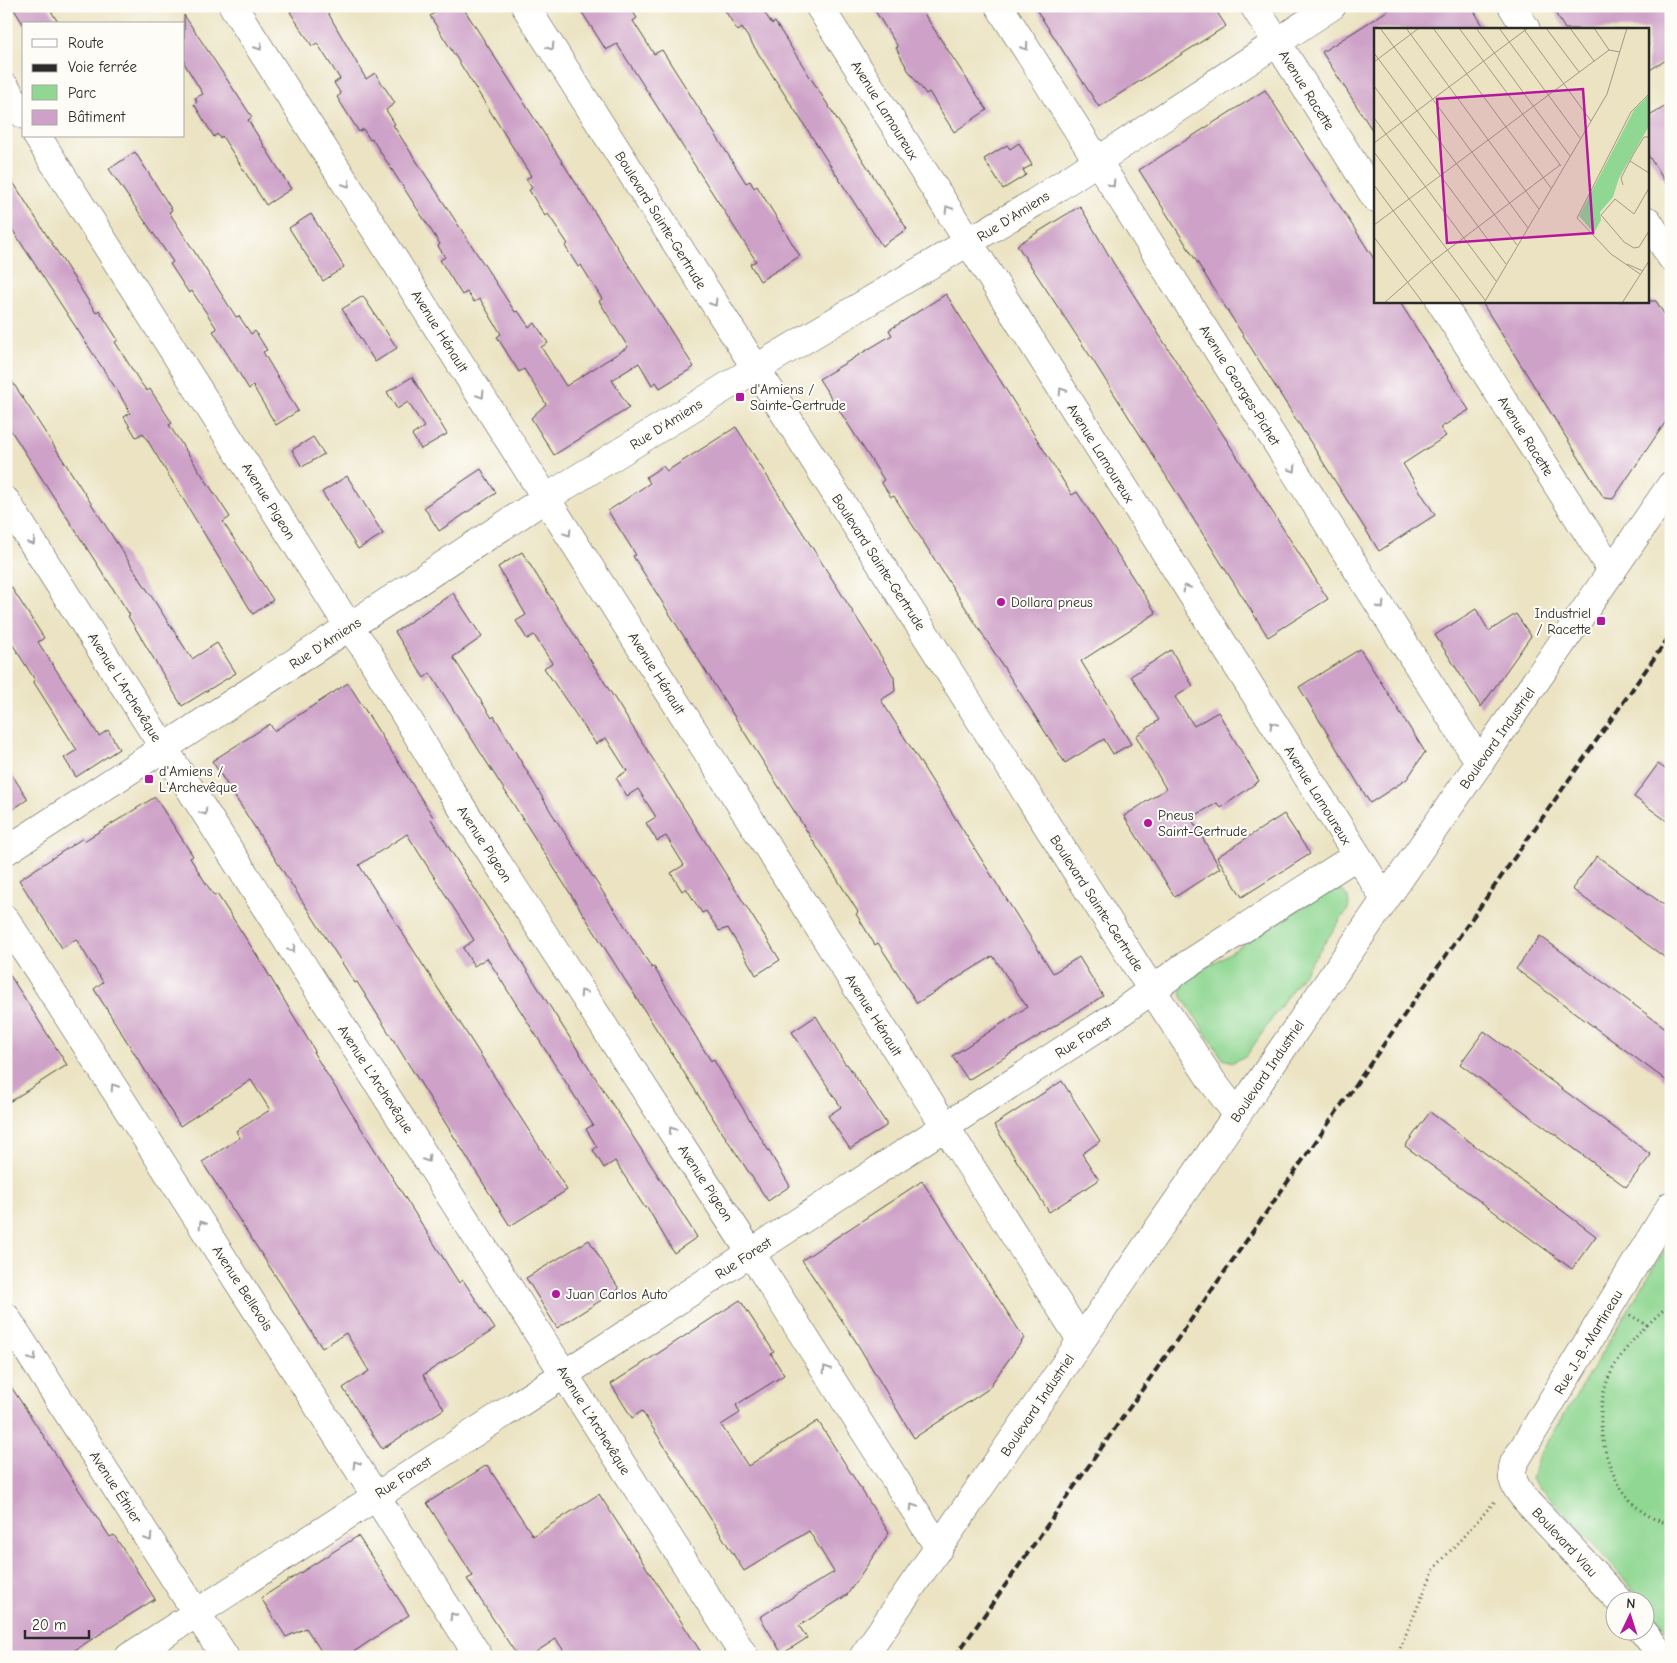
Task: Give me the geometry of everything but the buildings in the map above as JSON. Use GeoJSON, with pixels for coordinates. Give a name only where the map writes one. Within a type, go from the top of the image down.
{"type":"FeatureCollection","features":[{"type":"Feature","properties":{"kind":"street","name":"Avenue Hénault"},"geometry":{"type":"LineString","coordinates":[[233,6],[1081,1340]]}},
{"type":"Feature","properties":{"kind":"street","name":"Boulevard Sainte-Gertrude"},"geometry":{"type":"LineString","coordinates":[[525,6],[1152,990],[1212,1081],[1237,1114]]}},
{"type":"Feature","properties":{"kind":"street","name":"Avenue Lamoureux"},"geometry":{"type":"LineString","coordinates":[[819,6],[1356,856],[1385,898]]}},
{"type":"Feature","properties":{"kind":"street","name":"Avenue Georges-Pichet"},"geometry":{"type":"LineString","coordinates":[[999,6],[1480,763]]}},
{"type":"Feature","properties":{"kind":"street","name":"Avenue Racette"},"geometry":{"type":"LineString","coordinates":[[1254,6],[1374,196]]}},
{"type":"Feature","properties":{"kind":"street","name":"Rue D'Amiens"},"geometry":{"type":"LineString","coordinates":[[6,851],[546,498],[755,369],[970,243],[1332,6]]}},
{"type":"Feature","properties":{"kind":"street"},"geometry":{"type":"LineString","coordinates":[[1512,6],[1525,28]]}},
{"type":"Feature","properties":{"kind":"street"},"geometry":{"type":"LineString","coordinates":[[6,88],[22,112]]}},
{"type":"Feature","properties":{"kind":"street","name":"Avenue Pigeon"},"geometry":{"type":"LineString","coordinates":[[38,138],[349,627],[367,651],[451,791],[751,1252],[939,1548]]}},
{"type":"Feature","properties":{"kind":"street"},"geometry":{"type":"LineString","coordinates":[[1650,224],[1671,257]]}},
{"type":"Feature","properties":{"kind":"street","name":"Avenue Racette"},"geometry":{"type":"LineString","coordinates":[[1441,302],[1612,571]]}},
{"type":"Feature","properties":{"kind":"street","name":"Boulevard Industriel"},"geometry":{"type":"LineString","coordinates":[[863,1657],[1671,485]]}},
{"type":"Feature","properties":{"kind":"street","name":"Avenue L'Archevêque"},"geometry":{"type":"LineString","coordinates":[[6,501],[564,1372],[744,1657]]}},
{"type":"Feature","properties":{"kind":"street","name":"Rue Forest"},"geometry":{"type":"LineString","coordinates":[[129,1657],[564,1372],[1120,1013],[1356,856]]}},
{"type":"Feature","properties":{"kind":"street","name":"Avenue Bellevois"},"geometry":{"type":"LineString","coordinates":[[6,920],[479,1657]]}},
{"type":"Feature","properties":{"kind":"street","name":"Rue J.-B.-Martineau"},"geometry":{"type":"LineString","coordinates":[[1513,1482],[1511,1473],[1514,1464],[1671,1205]]}},
{"type":"Feature","properties":{"kind":"street","name":"Avenue Éthier"},"geometry":{"type":"LineString","coordinates":[[6,1317],[225,1657]]}},
{"type":"Feature","properties":{"kind":"street","name":"Boulevard Viau"},"geometry":{"type":"LineString","coordinates":[[1513,1482],[1525,1499],[1610,1590]]}},
{"type":"Feature","properties":{"kind":"street"},"geometry":{"type":"LineString","coordinates":[[1650,1640],[1663,1657]]}},
{"type":"Feature","properties":{"kind":"path"},"geometry":{"type":"LineString","coordinates":[[1671,1303],[1627,1346],[1612,1372],[1603,1399],[1601,1429],[1606,1456],[1624,1493],[1644,1512],[1671,1524]]}},
{"type":"Feature","properties":{"kind":"path"},"geometry":{"type":"LineString","coordinates":[[1611,1304],[1647,1325]]}},
{"type":"Feature","properties":{"kind":"path"},"geometry":{"type":"LineString","coordinates":[[1396,1657],[1434,1569],[1513,1482]]}},
{"type":"Feature","properties":{"kind":"green space"},"geometry":{"type":"Polygon","coordinates":[[[1333,888],[1344,892],[1349,901],[1348,909],[1247,1055],[1233,1062],[1223,1059],[1182,997],[1181,991],[1185,981],[1333,888]]]}},
{"type":"Feature","properties":{"kind":"green space"},"geometry":{"type":"Polygon","coordinates":[[[1671,1239],[1671,1637],[1654,1616],[1654,1590],[1632,1590],[1576,1525],[1542,1489],[1539,1489],[1532,1479],[1537,1460],[1671,1239]]]}},
{"type":"Feature","properties":{"kind":"railway"},"geometry":{"type":"LineString","coordinates":[[955,1657],[1671,634]]}},
{"type":"Feature","properties":{"kind":"place","name":"d'Amiens / Sainte-Gertrude"},"geometry":{"type":"Point","coordinates":[740,397]}},
{"type":"Feature","properties":{"kind":"place","name":"Dollara pneus"},"geometry":{"type":"Point","coordinates":[1001,602]}},
{"type":"Feature","properties":{"kind":"place","name":"Industriel / Racette"},"geometry":{"type":"Point","coordinates":[1601,621]}},
{"type":"Feature","properties":{"kind":"place","name":"d'Amiens / L'Archevêque"},"geometry":{"type":"Point","coordinates":[149,779]}},
{"type":"Feature","properties":{"kind":"place","name":"Pneus Saint-Gertrude"},"geometry":{"type":"Point","coordinates":[1148,823]}},
{"type":"Feature","properties":{"kind":"place","name":"Juan Carlos Auto"},"geometry":{"type":"Point","coordinates":[556,1294]}}]}
